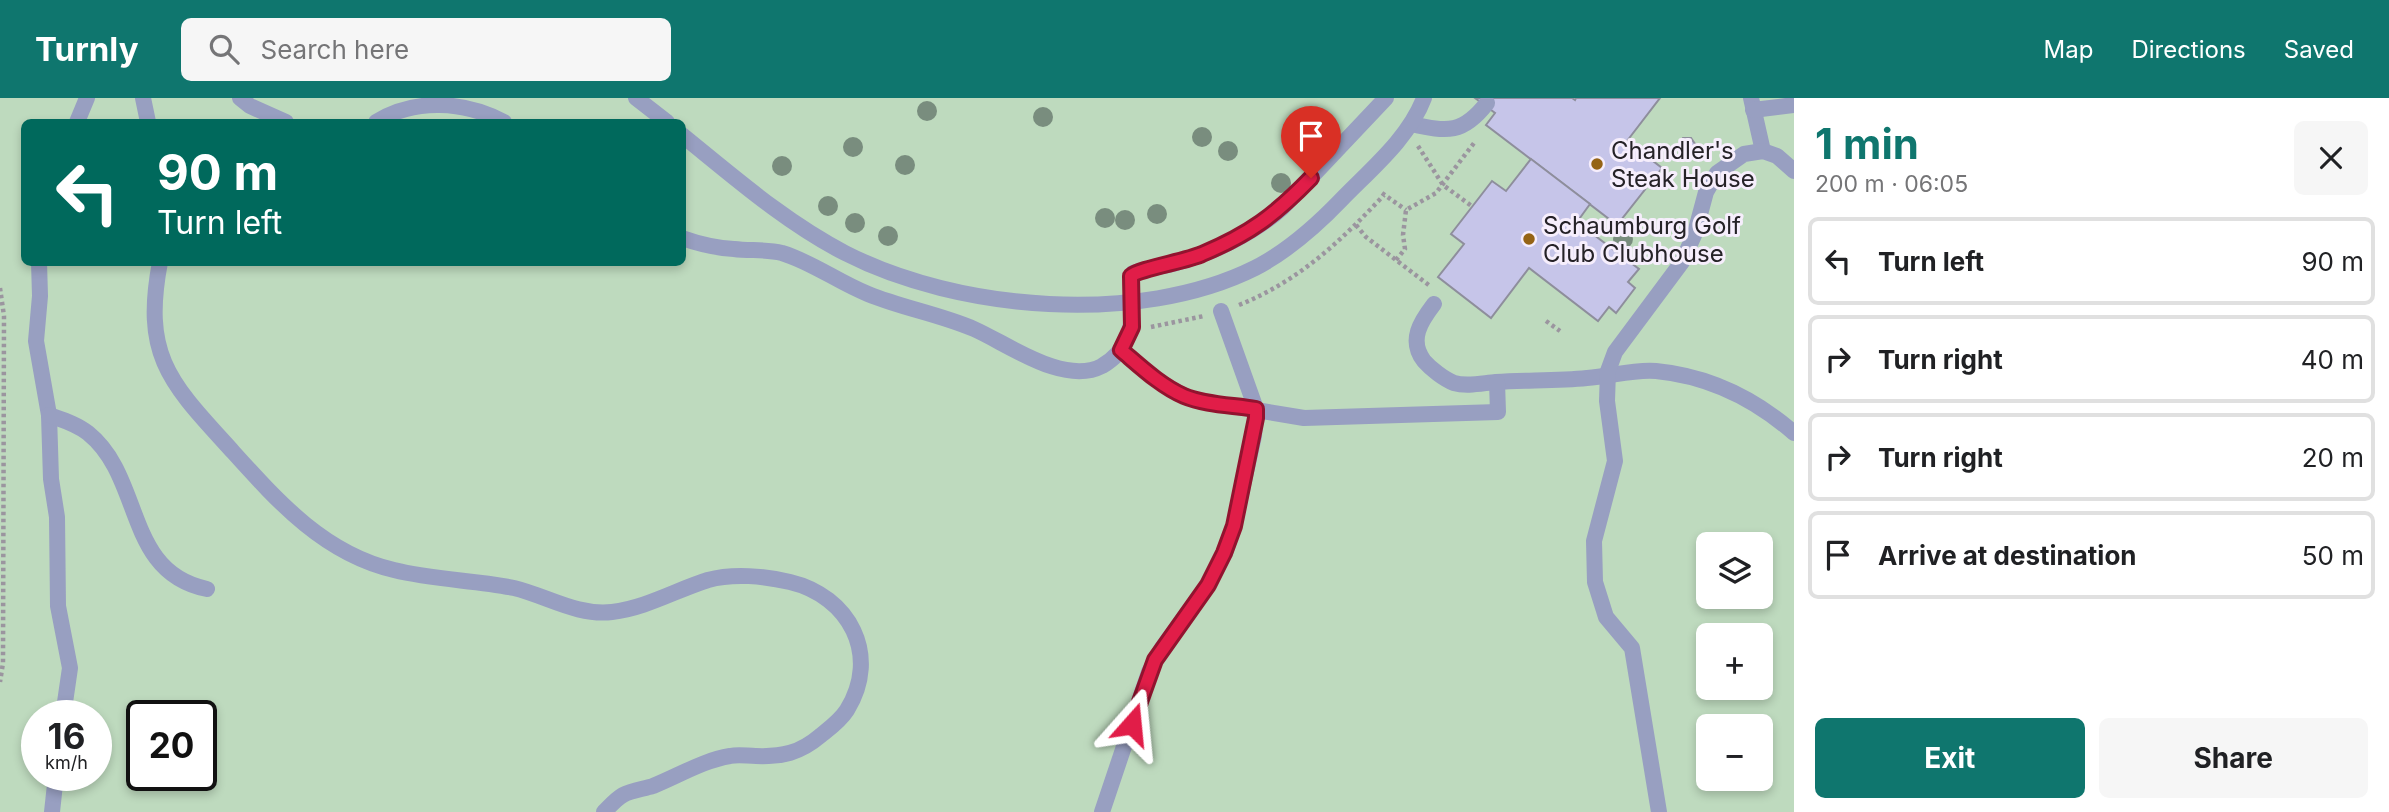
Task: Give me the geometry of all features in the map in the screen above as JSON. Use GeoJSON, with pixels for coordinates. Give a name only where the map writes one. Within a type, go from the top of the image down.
{"type":"FeatureCollection","features":[{"type":"Feature","properties":{"kind":"lane"},"geometry":{"type":"LineString","coordinates":[[78,119],[88,98]]}},
{"type":"Feature","properties":{"kind":"lane"},"geometry":{"type":"LineString","coordinates":[[144,98],[148,119]]}},
{"type":"Feature","properties":{"kind":"lane"},"geometry":{"type":"LineString","coordinates":[[240,98],[259,111],[279,119]]}},
{"type":"Feature","properties":{"kind":"lane"},"geometry":{"type":"LineString","coordinates":[[636,98],[663,119]]}},
{"type":"Feature","properties":{"kind":"lane"},"geometry":{"type":"LineString","coordinates":[[686,239],[713,247],[772,251],[797,258],[866,293],[955,321],[1029,357],[1063,369],[1091,370],[1107,362],[1121,350],[1132,327],[1130,282],[1133,273],[1191,259],[1229,242],[1263,222],[1282,208],[1386,98]]}},
{"type":"Feature","properties":{"kind":"lane"},"geometry":{"type":"LineString","coordinates":[[686,138],[761,199],[802,228],[846,254],[900,277],[993,299],[1045,303],[1132,302],[1216,284],[1275,257],[1325,217],[1412,124],[1424,98]]}},
{"type":"Feature","properties":{"kind":"lane"},"geometry":{"type":"LineString","coordinates":[[1412,124],[1439,129],[1457,128],[1472,120],[1487,103]]}},
{"type":"Feature","properties":{"kind":"lane"},"geometry":{"type":"LineString","coordinates":[[384,119],[416,106],[440,104],[464,107],[496,119]]}},
{"type":"Feature","properties":{"kind":"lane"},"geometry":{"type":"LineString","coordinates":[[1763,151],[1752,104],[1794,105]]}},
{"type":"Feature","properties":{"kind":"lane"},"geometry":{"type":"LineString","coordinates":[[1659,812],[1632,648],[1606,617],[1595,582],[1594,541],[1615,461],[1607,401],[1609,363],[1682,262],[1695,233],[1706,192],[1717,173],[1744,154],[1763,151],[1777,156],[1794,171]]}},
{"type":"Feature","properties":{"kind":"lane"},"geometry":{"type":"LineString","coordinates":[[39,266],[40,296],[36,341],[49,415],[51,479],[57,517],[58,606],[70,668],[65,700]]}},
{"type":"Feature","properties":{"kind":"lane"},"geometry":{"type":"LineString","coordinates":[[159,266],[155,327],[166,370],[208,425],[278,500],[320,538],[349,555],[396,571],[516,589],[589,612],[610,612],[644,605],[711,579],[731,576],[777,579],[805,586],[824,595],[841,611],[858,643],[861,664],[854,696],[836,724],[797,752],[735,755],[719,759],[623,795],[604,812]]}},
{"type":"Feature","properties":{"kind":"lane"},"geometry":{"type":"LineString","coordinates":[[1434,304],[1417,333],[1417,349],[1427,365],[1453,382],[1466,384],[1589,378],[1652,370],[1700,379],[1747,399],[1794,433]]}},
{"type":"Feature","properties":{"kind":"lane"},"geometry":{"type":"LineString","coordinates":[[1102,812],[1149,672],[1162,648],[1208,585],[1230,540],[1254,436],[1256,409],[1221,311]]}},
{"type":"Feature","properties":{"kind":"lane"},"geometry":{"type":"LineString","coordinates":[[1121,350],[1161,383],[1183,396],[1304,418],[1498,412],[1497,382]]}},
{"type":"Feature","properties":{"kind":"lane"},"geometry":{"type":"LineString","coordinates":[[49,415],[80,428],[104,450],[123,483],[145,540],[161,566],[180,581],[207,589]]}},
{"type":"Feature","properties":{"kind":"lane"},"geometry":{"type":"LineString","coordinates":[[52,812],[54,791]]}},
{"type":"Feature","properties":{"kind":"path"},"geometry":{"type":"LineString","coordinates":[[1412,124],[1421,153],[1443,185],[1472,207]]}},
{"type":"Feature","properties":{"kind":"path"},"geometry":{"type":"LineString","coordinates":[[1406,210],[1436,193],[1480,136]]}},
{"type":"Feature","properties":{"kind":"path"},"geometry":{"type":"LineString","coordinates":[[1384,195],[1406,210]]}},
{"type":"Feature","properties":{"kind":"path"},"geometry":{"type":"LineString","coordinates":[[1396,260],[1405,249],[1403,235],[1406,210]]}},
{"type":"Feature","properties":{"kind":"path"},"geometry":{"type":"LineString","coordinates":[[1356,226],[1366,237],[1431,287]]}},
{"type":"Feature","properties":{"kind":"path"},"geometry":{"type":"LineString","coordinates":[[0,288],[4,316],[0,682]]}},
{"type":"Feature","properties":{"kind":"path"},"geometry":{"type":"LineString","coordinates":[[1546,321],[1560,331]]}},
{"type":"Feature","properties":{"kind":"green space"},"geometry":{"type":"Polygon","coordinates":[[[0,98],[1794,98],[1794,812],[0,812],[0,98]]]}},
{"type":"Feature","properties":{"kind":"building","name":"Chandler's Steak House"},"geometry":{"type":"Polygon","coordinates":[[[1475,98],[1660,98],[1627,141],[1662,168],[1617,225],[1486,125],[1495,113],[1475,98]]]}},
{"type":"Feature","properties":{"kind":"building"},"geometry":{"type":"Polygon","coordinates":[[[1683,138],[1691,138],[1695,144],[1692,152],[1684,152],[1679,146],[1683,138]]]}},
{"type":"Feature","properties":{"kind":"building","name":"Schaumburg Golf Club Clubhouse"},"geometry":{"type":"Polygon","coordinates":[[[1531,159],[1590,204],[1577,222],[1639,269],[1628,282],[1635,288],[1616,313],[1609,307],[1598,321],[1529,268],[1491,318],[1438,277],[1464,244],[1451,234],[1492,181],[1506,191],[1531,159]]]}},
{"type":"Feature","properties":{"kind":"place","name":"Chandler's Steak House"},"geometry":{"type":"Point","coordinates":[1597,164]}},
{"type":"Feature","properties":{"kind":"place","name":"Schaumburg Golf Club Clubhouse"},"geometry":{"type":"Point","coordinates":[1529,239]}},
{"type":"Feature","properties":{"kind":"route"},"geometry":{"type":"LineString","coordinates":[[1132,724],[1155,660],[1208,585],[1230,540],[1254,436],[1256,409],[1183,396],[1161,383],[1121,350],[1132,327],[1131,276],[1138,271],[1191,259],[1229,242],[1276,213],[1311,178]]}}]}
